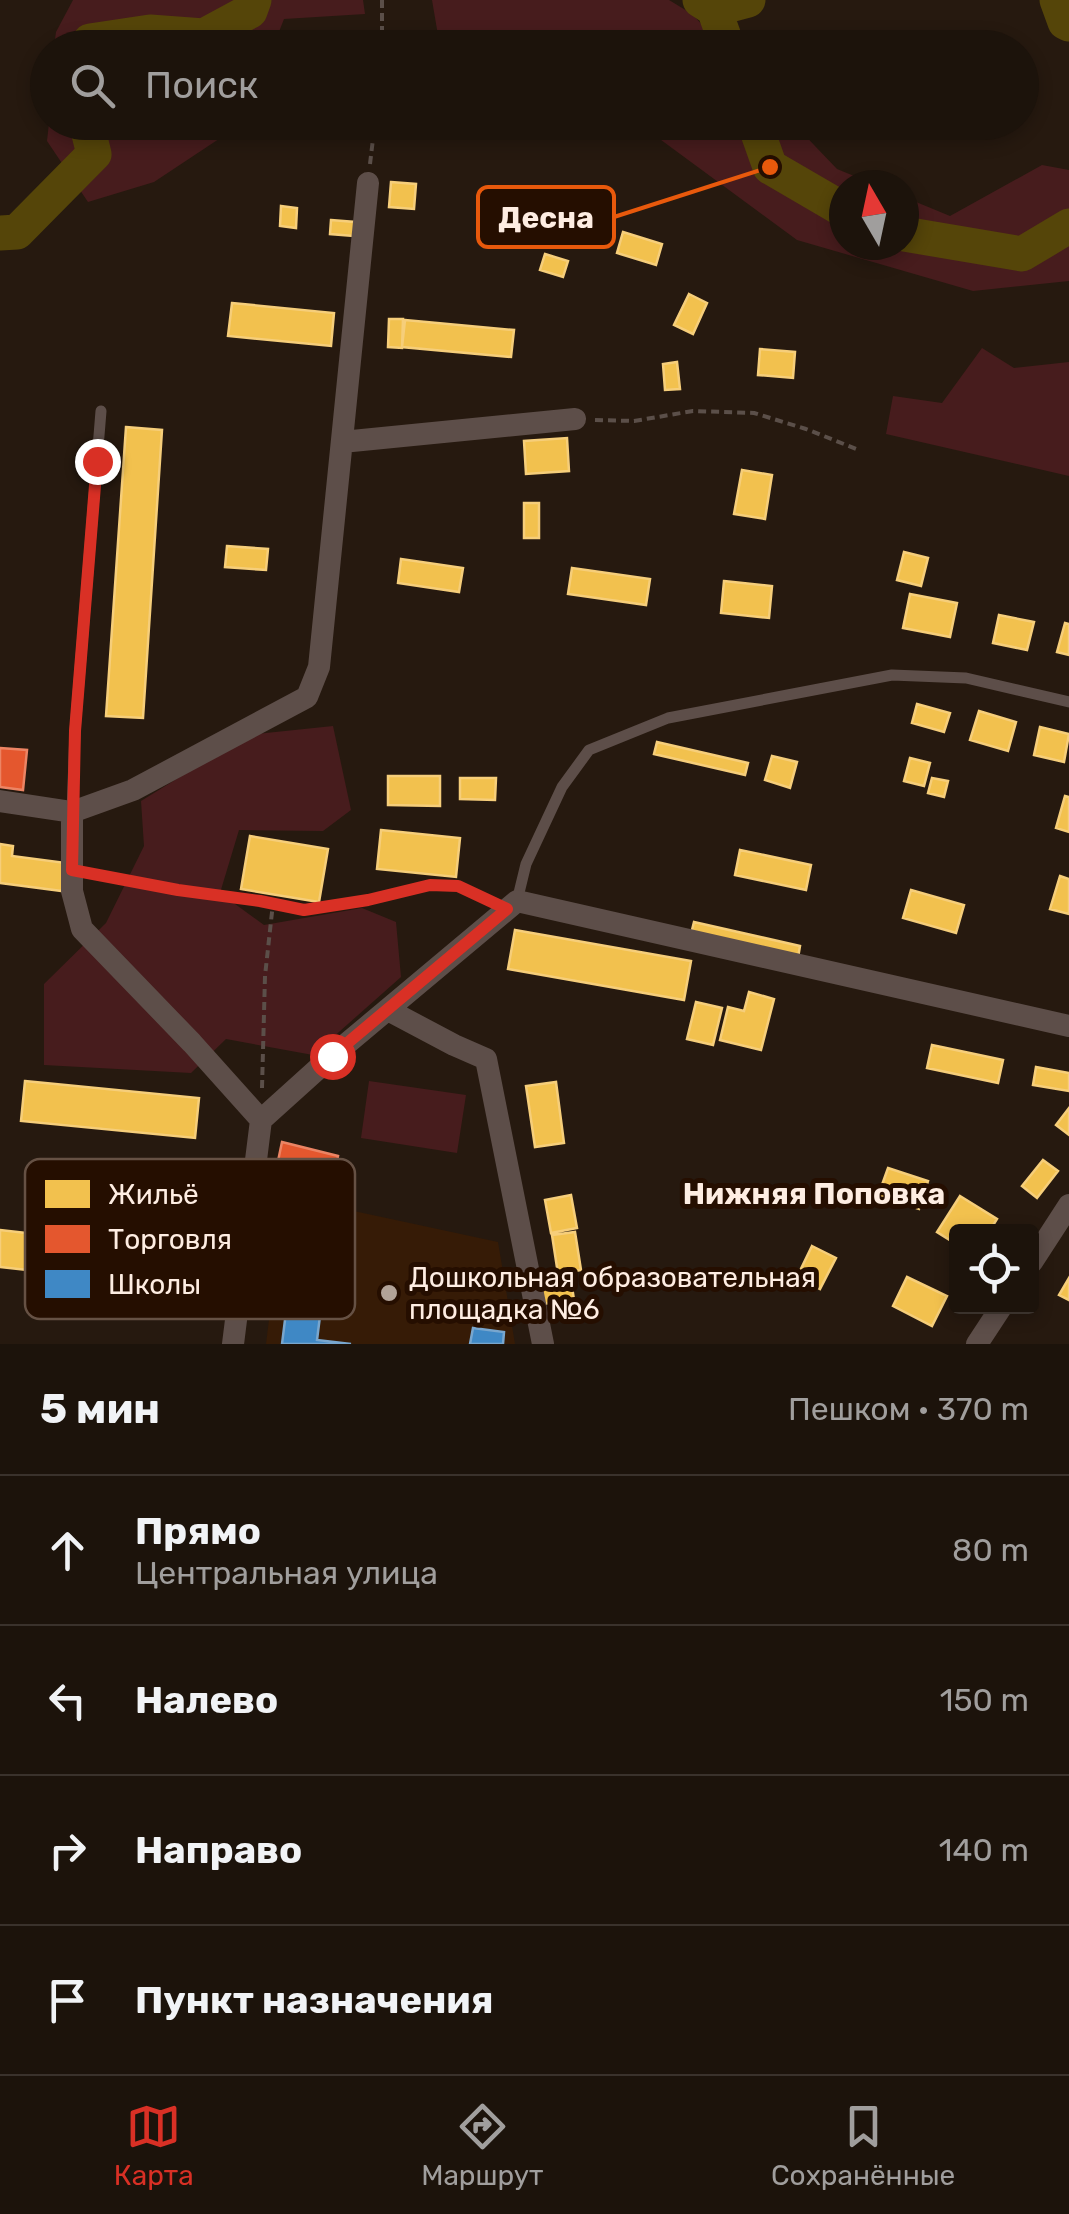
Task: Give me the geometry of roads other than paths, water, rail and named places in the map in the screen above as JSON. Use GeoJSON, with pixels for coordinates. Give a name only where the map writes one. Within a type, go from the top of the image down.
{"type":"FeatureCollection","features":[{"type":"Feature","properties":{"kind":"street"},"geometry":{"type":"LineString","coordinates":[[0,801],[72,812],[133,790],[306,697],[320,666],[368,184]]}},
{"type":"Feature","properties":{"kind":"street"},"geometry":{"type":"LineString","coordinates":[[342,442],[575,419]]}},
{"type":"Feature","properties":{"kind":"street"},"geometry":{"type":"LineString","coordinates":[[72,812],[72,891],[82,929],[261,1120]]}},
{"type":"Feature","properties":{"kind":"street"},"geometry":{"type":"LineString","coordinates":[[256,1159],[261,1120],[512,905],[1069,1026]]}},
{"type":"Feature","properties":{"kind":"street"},"geometry":{"type":"LineString","coordinates":[[388,1010],[486,1059],[543,1344]]}},
{"type":"Feature","properties":{"kind":"street"},"geometry":{"type":"LineString","coordinates":[[1039,1251],[1069,1205]]}},
{"type":"Feature","properties":{"kind":"street"},"geometry":{"type":"LineString","coordinates":[[977,1344],[997,1314]]}},
{"type":"Feature","properties":{"kind":"street"},"geometry":{"type":"LineString","coordinates":[[233,1344],[236,1319]]}},
{"type":"Feature","properties":{"kind":"lane"},"geometry":{"type":"LineString","coordinates":[[72,812],[101,411]]}},
{"type":"Feature","properties":{"kind":"lane"},"geometry":{"type":"LineString","coordinates":[[512,905],[526,864],[562,788],[589,750],[668,718],[892,675],[966,678],[1069,702]]}},
{"type":"Feature","properties":{"kind":"waterway"},"geometry":{"type":"LineString","coordinates":[[215,30],[250,11],[254,0]]}},
{"type":"Feature","properties":{"kind":"waterway"},"geometry":{"type":"LineString","coordinates":[[700,0],[714,9],[722,30]]}},
{"type":"Feature","properties":{"kind":"waterway"},"geometry":{"type":"LineString","coordinates":[[714,9],[748,0]]}},
{"type":"Feature","properties":{"kind":"waterway"},"geometry":{"type":"LineString","coordinates":[[1057,0],[1069,24]]}},
{"type":"Feature","properties":{"kind":"waterway"},"geometry":{"type":"LineString","coordinates":[[0,233],[17,232],[94,154],[90,140]]}},
{"type":"Feature","properties":{"kind":"waterway"},"geometry":{"type":"LineString","coordinates":[[760,140],[770,167],[829,201]]}},
{"type":"Feature","properties":{"kind":"waterway"},"geometry":{"type":"LineString","coordinates":[[919,237],[1022,254],[1069,226]]}},
{"type":"Feature","properties":{"kind":"place","name":"Десна"},"geometry":{"type":"Point","coordinates":[770,167]}},
{"type":"Feature","properties":{"kind":"place","name":"Дошкольная образовательная площадка №6"},"geometry":{"type":"Point","coordinates":[389,1293]}},
{"type":"Feature","properties":{"kind":"district","name":"Нижняя Поповка"},"geometry":{"type":"Point","coordinates":[814,1194]}}]}
